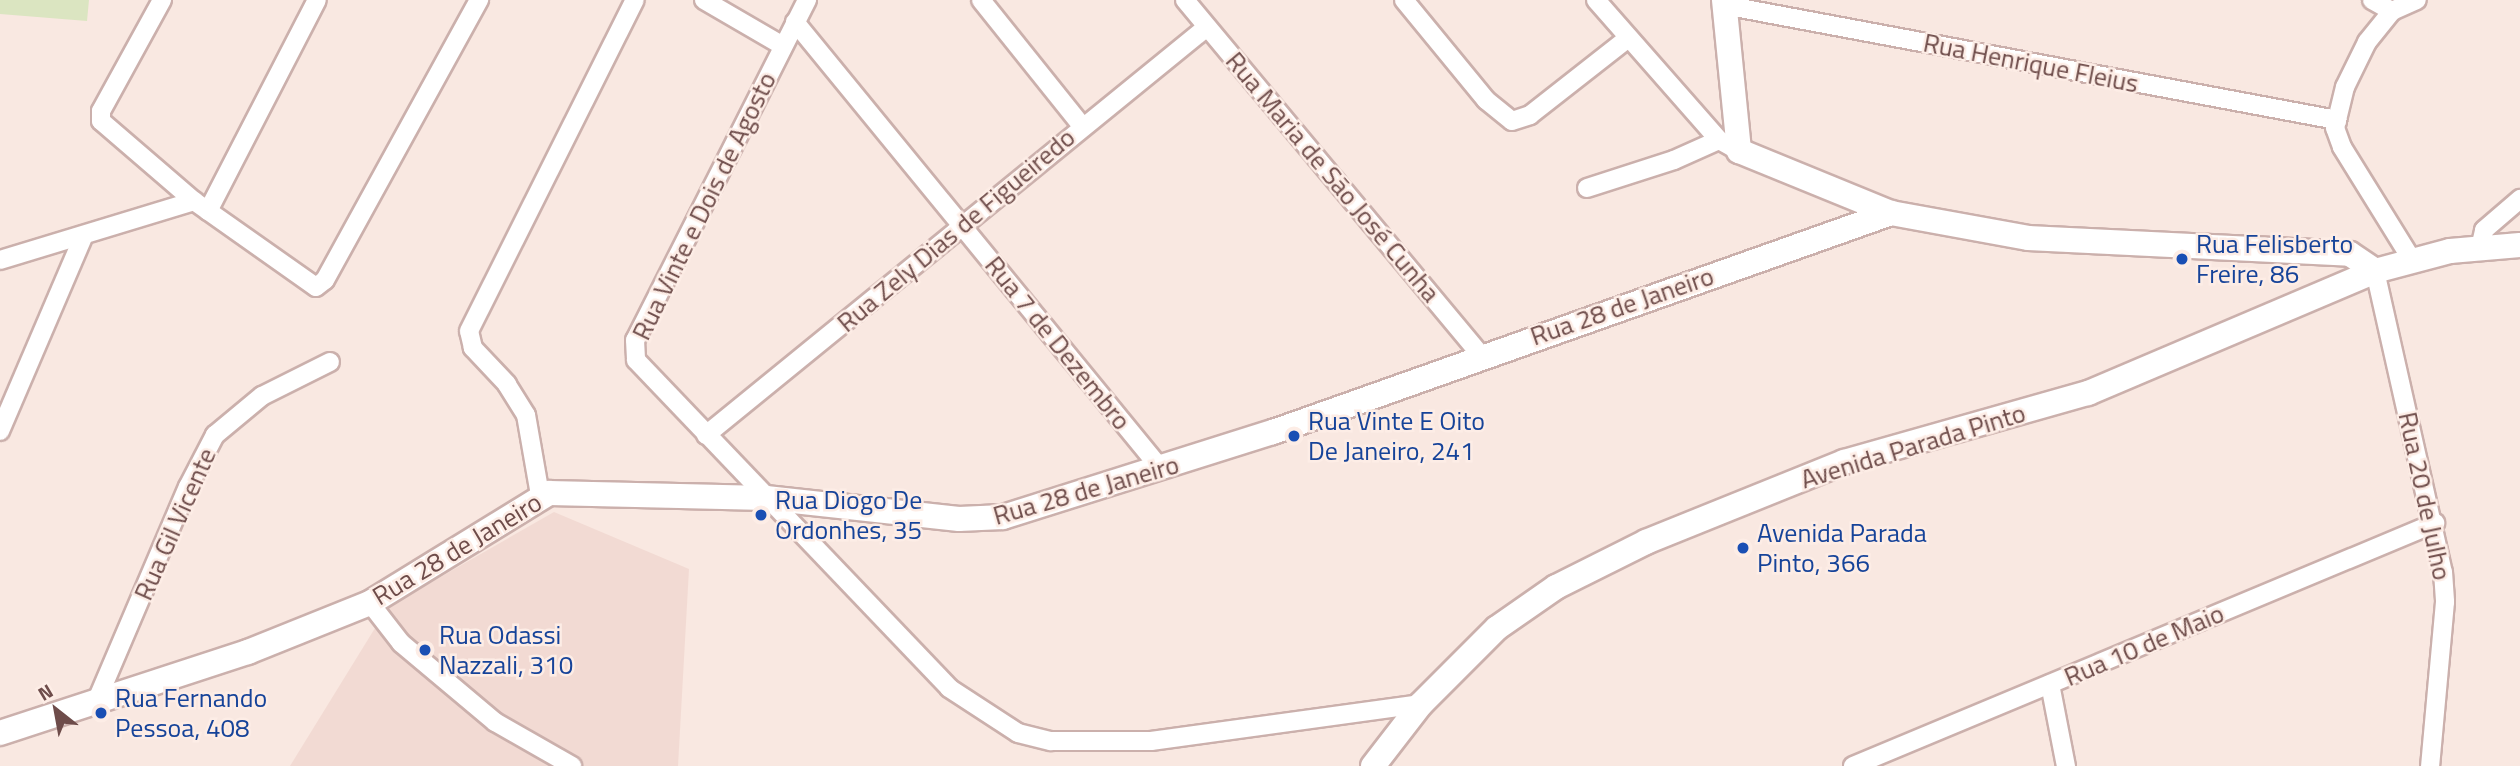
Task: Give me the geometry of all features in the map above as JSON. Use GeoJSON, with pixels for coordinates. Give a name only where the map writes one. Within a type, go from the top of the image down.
{"type":"FeatureCollection","features":[{"type":"Feature","properties":{"kind":"street"},"geometry":{"type":"LineString","coordinates":[[162,0],[101,111],[101,121],[201,206],[316,287],[325,280],[479,0]]}},
{"type":"Feature","properties":{"kind":"street"},"geometry":{"type":"LineString","coordinates":[[0,260],[201,206],[317,0]]}},
{"type":"Feature","properties":{"kind":"street"},"geometry":{"type":"LineString","coordinates":[[540,495],[526,415],[507,384],[473,348],[469,331],[635,0]]}},
{"type":"Feature","properties":{"kind":"street"},"geometry":{"type":"LineString","coordinates":[[704,0],[783,46]]}},
{"type":"Feature","properties":{"kind":"street","name":"Rua Vinte e Dois de Agosto"},"geometry":{"type":"LineString","coordinates":[[807,0],[635,340],[636,360],[766,498],[892,624],[949,688],[1018,733],[1051,741],[1151,741],[1421,704]]}},
{"type":"Feature","properties":{"kind":"street"},"geometry":{"type":"LineString","coordinates":[[981,0],[1082,126]]}},
{"type":"Feature","properties":{"kind":"street","name":"Rua Maria de São José Cunha"},"geometry":{"type":"LineString","coordinates":[[1185,0],[1481,355]]}},
{"type":"Feature","properties":{"kind":"street"},"geometry":{"type":"LineString","coordinates":[[1404,0],[1486,100],[1512,121],[1530,115],[1627,38]]}},
{"type":"Feature","properties":{"kind":"street"},"geometry":{"type":"LineString","coordinates":[[1596,0],[1627,38],[1729,146],[1891,213],[2028,238],[2350,254],[2375,271]]}},
{"type":"Feature","properties":{"kind":"street"},"geometry":{"type":"LineString","coordinates":[[2372,0],[2392,11]]}},
{"type":"Feature","properties":{"kind":"street"},"geometry":{"type":"LineString","coordinates":[[2412,260],[2342,147],[2337,120],[2359,54],[2392,11],[2417,0]]}},
{"type":"Feature","properties":{"kind":"street"},"geometry":{"type":"LineString","coordinates":[[1724,3],[1729,146]]}},
{"type":"Feature","properties":{"kind":"street","name":"Rua Henrique Fleius"},"geometry":{"type":"LineString","coordinates":[[1724,3],[2337,120]]}},
{"type":"Feature","properties":{"kind":"street","name":"Rua 7 de Dezembro"},"geometry":{"type":"LineString","coordinates":[[795,23],[1161,470]]}},
{"type":"Feature","properties":{"kind":"street","name":"Rua Zely Dias de Figueiredo"},"geometry":{"type":"LineString","coordinates":[[706,435],[1082,126],[1208,27]]}},
{"type":"Feature","properties":{"kind":"street"},"geometry":{"type":"LineString","coordinates":[[1587,188],[1674,160],[1729,146]]}},
{"type":"Feature","properties":{"kind":"street"},"geometry":{"type":"LineString","coordinates":[[2480,248],[2484,230],[2520,199]]}},
{"type":"Feature","properties":{"kind":"street","name":"Rua 28 de Janeiro"},"geometry":{"type":"LineString","coordinates":[[0,733],[248,652],[370,603],[540,495],[561,491],[766,498],[990,520],[1161,470],[1481,355],[1891,213]]}},
{"type":"Feature","properties":{"kind":"street"},"geometry":{"type":"LineString","coordinates":[[0,431],[83,237]]}},
{"type":"Feature","properties":{"kind":"street","name":"Avenida Parada Pinto"},"geometry":{"type":"LineString","coordinates":[[1373,766],[1421,704],[1497,628],[1556,587],[1646,542],[1844,462],[2088,393],[2375,271],[2412,260],[2480,248],[2520,245]]}},
{"type":"Feature","properties":{"kind":"street","name":"Rua 20 de Julho"},"geometry":{"type":"LineString","coordinates":[[2375,271],[2435,523],[2445,602],[2430,766]]}},
{"type":"Feature","properties":{"kind":"street","name":"Rua Gil Vicente"},"geometry":{"type":"LineString","coordinates":[[97,700],[188,487],[215,435],[262,396],[330,362]]}},
{"type":"Feature","properties":{"kind":"street","name":"Rua 10 de Maio"},"geometry":{"type":"LineString","coordinates":[[1853,766],[2435,523]]}},
{"type":"Feature","properties":{"kind":"street"},"geometry":{"type":"LineString","coordinates":[[370,603],[396,637],[495,722],[572,766]]}},
{"type":"Feature","properties":{"kind":"street"},"geometry":{"type":"LineString","coordinates":[[2050,684],[2066,766]]}},
{"type":"Feature","properties":{"kind":"shaded area"},"geometry":{"type":"Polygon","coordinates":[[[554,512],[689,569],[678,766],[290,766],[388,607],[554,512]]]}},
{"type":"Feature","properties":{"kind":"green space"},"geometry":{"type":"Polygon","coordinates":[[[0,0],[89,0],[87,21],[0,14],[0,0]]]}},
{"type":"Feature","properties":{"kind":"place","name":"Rua Felisberto Freire, 86"},"geometry":{"type":"Point","coordinates":[2182,259]}},
{"type":"Feature","properties":{"kind":"place","name":"Rua Vinte E Oito De Janeiro, 241"},"geometry":{"type":"Point","coordinates":[1294,436]}},
{"type":"Feature","properties":{"kind":"place","name":"Rua Diogo De Ordonhes, 35"},"geometry":{"type":"Point","coordinates":[761,515]}},
{"type":"Feature","properties":{"kind":"place","name":"Avenida Parada Pinto, 366"},"geometry":{"type":"Point","coordinates":[1743,548]}},
{"type":"Feature","properties":{"kind":"place","name":"Rua Odassi Nazzali, 310"},"geometry":{"type":"Point","coordinates":[425,650]}},
{"type":"Feature","properties":{"kind":"place","name":"Rua Fernando Pessoa, 408"},"geometry":{"type":"Point","coordinates":[101,713]}}]}
